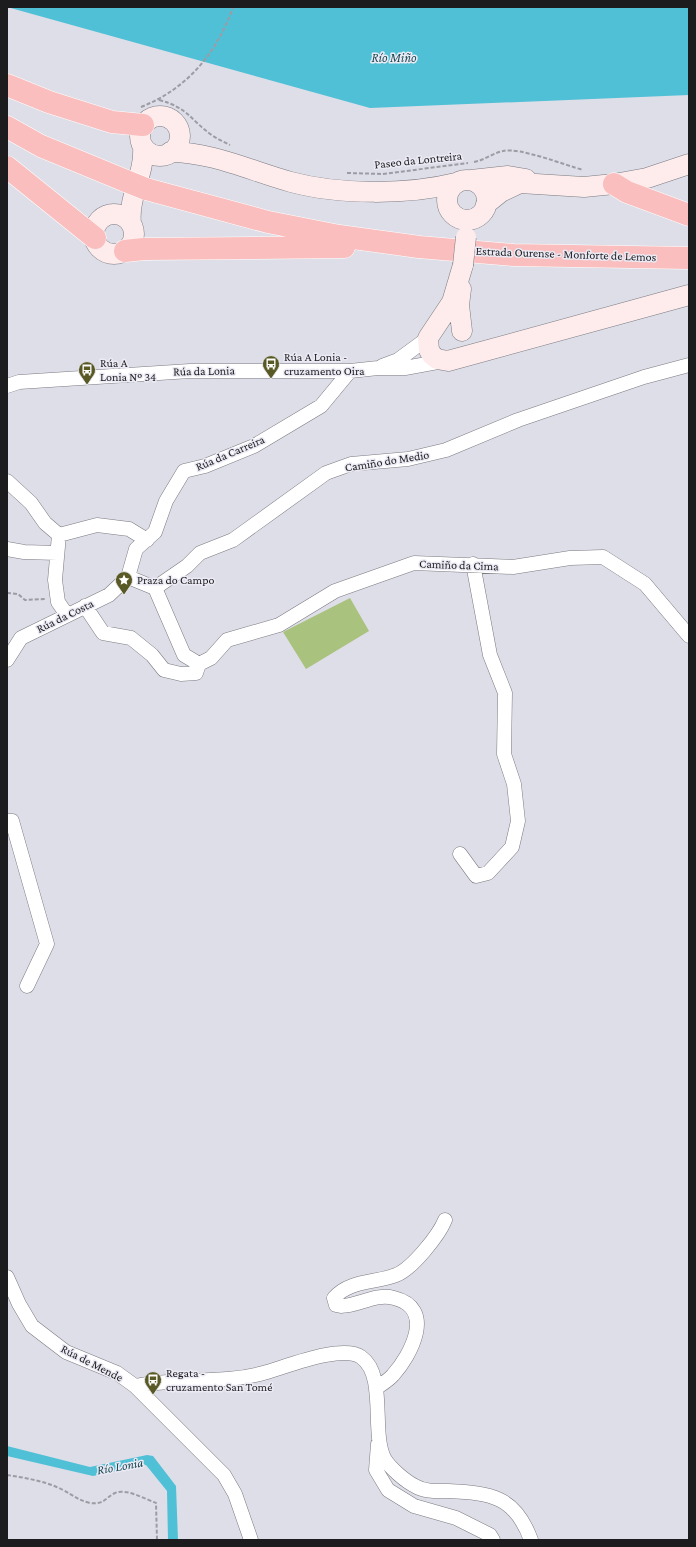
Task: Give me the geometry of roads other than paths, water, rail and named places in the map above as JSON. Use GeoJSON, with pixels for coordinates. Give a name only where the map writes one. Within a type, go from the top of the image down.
{"type":"FeatureCollection","features":[{"type":"Feature","properties":{"kind":"highway"},"geometry":{"type":"LineString","coordinates":[[7,85],[49,102],[112,122],[143,124]]}},
{"type":"Feature","properties":{"kind":"highway","name":"Estrada Ourense - Monforte de Lemos"},"geometry":{"type":"LineString","coordinates":[[7,127],[41,146],[136,187],[268,222],[339,236],[419,247],[513,255],[689,258]]}},
{"type":"Feature","properties":{"kind":"highway"},"geometry":{"type":"LineString","coordinates":[[7,167],[95,238]]}},
{"type":"Feature","properties":{"kind":"highway"},"geometry":{"type":"LineString","coordinates":[[614,184],[627,192],[689,215]]}},
{"type":"Feature","properties":{"kind":"highway"},"geometry":{"type":"LineString","coordinates":[[125,251],[144,248],[419,247]]}},
{"type":"Feature","properties":{"kind":"street"},"geometry":{"type":"LineString","coordinates":[[179,132],[178,144],[167,154],[136,187],[111,215],[100,221],[96,226],[95,238],[97,244],[107,253],[119,254],[130,247],[134,235],[131,224],[136,187],[144,161],[143,147],[140,136],[143,124],[154,117],[160,116],[172,121],[179,132],[309,186],[397,191],[426,189],[508,176],[540,183]]}},
{"type":"Feature","properties":{"kind":"street"},"geometry":{"type":"LineString","coordinates":[[143,147],[152,154],[188,152],[233,155]]}},
{"type":"Feature","properties":{"kind":"street"},"geometry":{"type":"LineString","coordinates":[[397,191],[438,199],[467,220],[482,210],[509,187],[520,183],[540,183],[584,187],[614,184],[647,178],[689,164]]}},
{"type":"Feature","properties":{"kind":"street"},"geometry":{"type":"LineString","coordinates":[[450,359],[464,349],[464,335],[459,305],[466,238],[471,225],[482,210],[487,198],[481,186],[463,182],[449,192],[452,210],[466,238]]}},
{"type":"Feature","properties":{"kind":"street"},"geometry":{"type":"LineString","coordinates":[[111,215],[122,216],[131,224]]}},
{"type":"Feature","properties":{"kind":"street"},"geometry":{"type":"LineString","coordinates":[[463,265],[452,302],[432,332],[429,350],[437,359],[450,359],[689,295]]}},
{"type":"Feature","properties":{"kind":"street"},"geometry":{"type":"LineString","coordinates":[[432,332],[441,323],[453,324],[464,335],[483,344],[503,344]]}},
{"type":"Feature","properties":{"kind":"street","name":"Rúa da Lonia"},"geometry":{"type":"LineString","coordinates":[[378,368],[398,360],[432,332]]}},
{"type":"Feature","properties":{"kind":"street","name":"Rúa da Lonia"},"geometry":{"type":"LineString","coordinates":[[7,386],[19,382],[190,370],[350,371],[378,368],[405,368],[450,359]]}},
{"type":"Feature","properties":{"kind":"street","name":"Camiño do Medio"},"geometry":{"type":"LineString","coordinates":[[155,588],[187,566],[200,553],[233,540],[326,473],[351,464],[408,459],[446,450],[518,420],[644,377],[689,365]]}},
{"type":"Feature","properties":{"kind":"street","name":"Rúa da Carreira"},"geometry":{"type":"LineString","coordinates":[[128,577],[136,549],[155,532],[166,501],[184,471],[205,466],[254,446],[321,406],[350,371]]}},
{"type":"Feature","properties":{"kind":"street"},"geometry":{"type":"LineString","coordinates":[[7,481],[31,503],[45,523],[59,536]]}},
{"type":"Feature","properties":{"kind":"street"},"geometry":{"type":"LineString","coordinates":[[59,536],[97,525],[129,529],[147,540]]}},
{"type":"Feature","properties":{"kind":"street"},"geometry":{"type":"LineString","coordinates":[[59,536],[55,580],[57,598],[67,615]]}},
{"type":"Feature","properties":{"kind":"street"},"geometry":{"type":"LineString","coordinates":[[7,549],[24,552],[57,553]]}},
{"type":"Feature","properties":{"kind":"street","name":"Camiño da Cima"},"geometry":{"type":"LineString","coordinates":[[85,606],[103,633],[131,638],[152,655],[164,670],[181,674],[196,672],[199,664],[211,658],[227,640],[279,625],[334,591],[414,563],[473,564],[514,567],[570,558],[603,557],[646,584],[689,636]]}},
{"type":"Feature","properties":{"kind":"street"},"geometry":{"type":"LineString","coordinates":[[460,854],[476,876],[488,873],[512,847],[518,821],[514,784],[504,754],[505,693],[490,655],[473,564]]}},
{"type":"Feature","properties":{"kind":"street"},"geometry":{"type":"LineString","coordinates":[[128,577],[155,588],[184,655],[199,664]]}},
{"type":"Feature","properties":{"kind":"street","name":"Rúa da Costa"},"geometry":{"type":"LineString","coordinates":[[7,660],[21,638],[109,595],[128,577]]}},
{"type":"Feature","properties":{"kind":"street"},"geometry":{"type":"LineString","coordinates":[[7,820],[12,821],[47,944],[28,986]]}},
{"type":"Feature","properties":{"kind":"street"},"geometry":{"type":"LineString","coordinates":[[376,1388],[392,1377],[408,1356],[415,1339],[417,1325],[416,1316],[411,1309],[396,1298],[376,1297],[346,1306],[336,1305],[334,1298],[342,1291],[358,1284],[398,1274],[418,1258],[445,1220]]}},
{"type":"Feature","properties":{"kind":"street","name":"Rúa de Mende"},"geometry":{"type":"LineString","coordinates":[[7,1277],[19,1304],[32,1326],[66,1352],[117,1373],[135,1386],[224,1475],[238,1501],[250,1540]]}},
{"type":"Feature","properties":{"kind":"street"},"geometry":{"type":"LineString","coordinates":[[135,1386],[155,1382],[221,1381],[250,1377],[330,1354],[349,1353],[361,1356],[370,1367],[376,1381],[379,1431],[384,1458],[398,1473],[416,1486],[430,1491],[476,1492],[496,1497],[513,1508],[525,1523],[531,1540]]}},
{"type":"Feature","properties":{"kind":"street"},"geometry":{"type":"LineString","coordinates":[[379,1431],[376,1470],[388,1490],[414,1506],[456,1518],[490,1535],[493,1540]]}},
{"type":"Feature","properties":{"kind":"water","name":"Río Miño"},"geometry":{"type":"Polygon","coordinates":[[[7,7],[689,7],[689,95],[370,108],[7,7]]]}},
{"type":"Feature","properties":{"kind":"water","name":"Río Lonia"},"geometry":{"type":"Polygon","coordinates":[[[7,1446],[90,1467],[147,1455],[153,1456],[176,1486],[178,1540],[168,1540],[167,1491],[146,1465],[93,1476],[7,1456],[7,1446]]]}},
{"type":"Feature","properties":{"kind":"place","name":"Rúa A Lonia - cruzamento Oira"},"geometry":{"type":"Point","coordinates":[271,379]}},
{"type":"Feature","properties":{"kind":"place","name":"Rúa A Lonia Nº 34"},"geometry":{"type":"Point","coordinates":[87,385]}},
{"type":"Feature","properties":{"kind":"place","name":"Praza do Campo"},"geometry":{"type":"Point","coordinates":[124,595]}},
{"type":"Feature","properties":{"kind":"place","name":"Regata - cruzamento San Tomé"},"geometry":{"type":"Point","coordinates":[153,1395]}}]}
